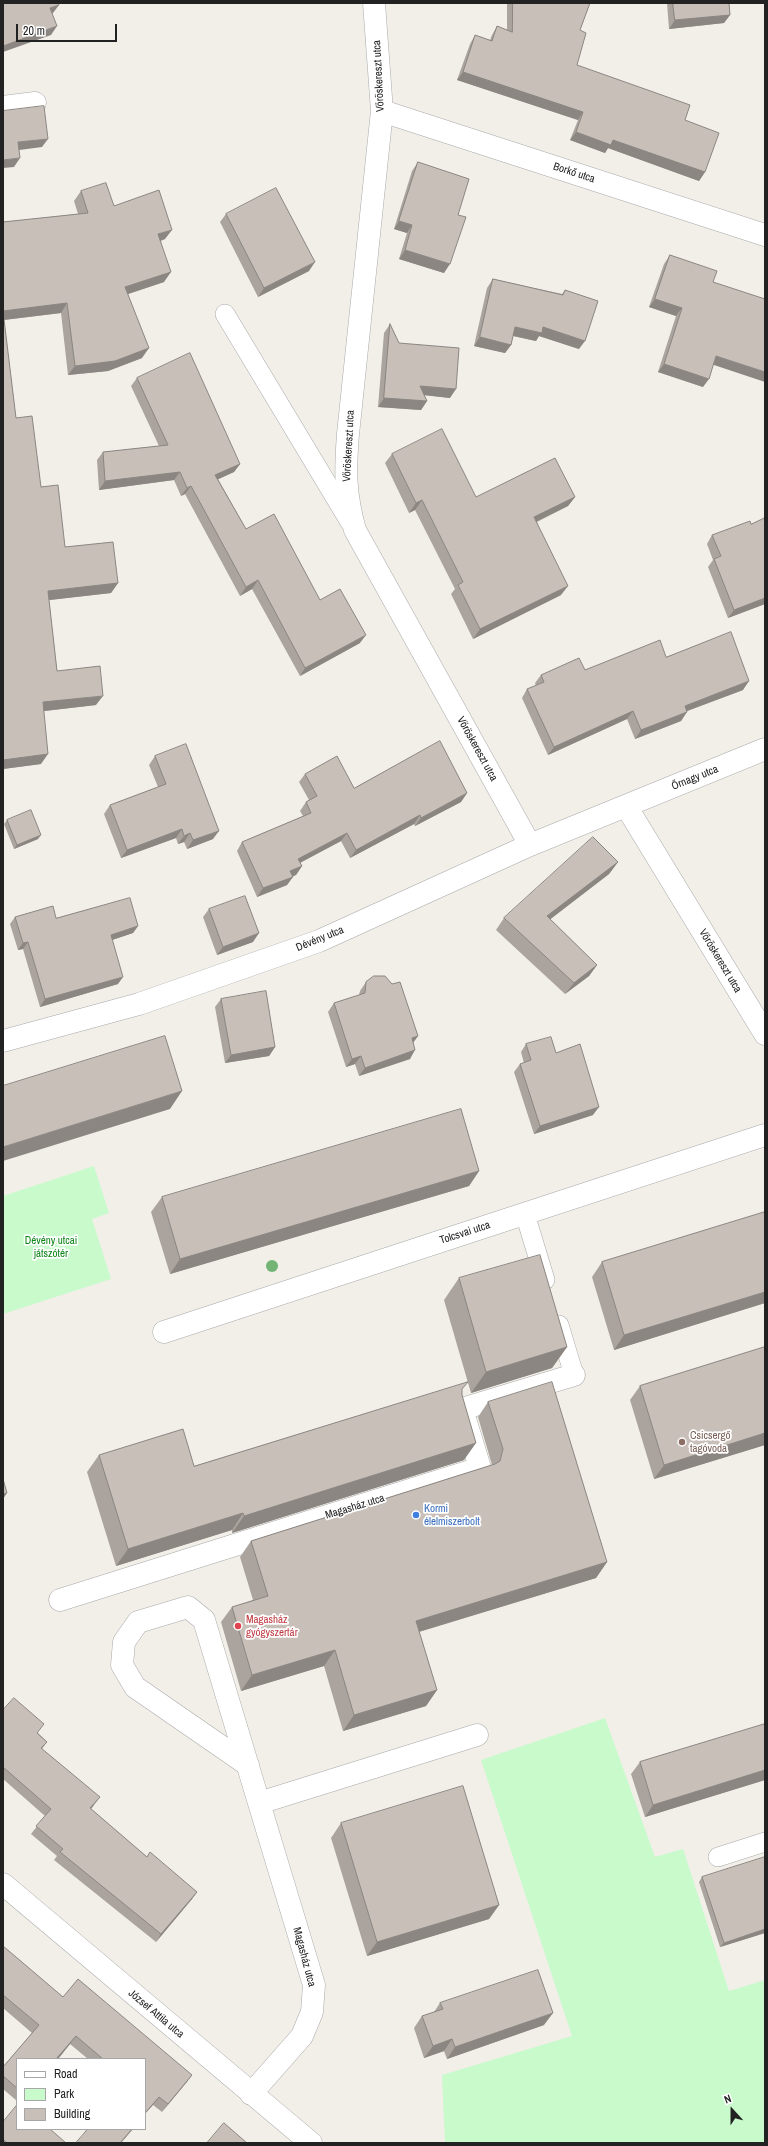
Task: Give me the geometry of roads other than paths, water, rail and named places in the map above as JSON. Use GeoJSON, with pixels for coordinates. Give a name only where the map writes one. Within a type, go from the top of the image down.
{"type":"FeatureCollection","features":[{"type":"Feature","properties":{"kind":"street","name":"Vöröskereszt utca"},"geometry":{"type":"LineString","coordinates":[[374,3],[382,111],[346,469],[347,501],[355,530],[530,845]]}},
{"type":"Feature","properties":{"kind":"street"},"geometry":{"type":"LineString","coordinates":[[3,107],[35,103]]}},
{"type":"Feature","properties":{"kind":"street","name":"Borkő utca"},"geometry":{"type":"LineString","coordinates":[[382,111],[765,235]]}},
{"type":"Feature","properties":{"kind":"street","name":"Őrnagy utca"},"geometry":{"type":"LineString","coordinates":[[626,806],[765,749]]}},
{"type":"Feature","properties":{"kind":"street","name":"Vöröskereszt utca"},"geometry":{"type":"LineString","coordinates":[[626,806],[765,1034]]}},
{"type":"Feature","properties":{"kind":"street","name":"Dévény utca"},"geometry":{"type":"LineString","coordinates":[[3,1040],[139,1004],[319,941],[530,845],[626,806]]}},
{"type":"Feature","properties":{"kind":"street","name":"Tolcsvai utca"},"geometry":{"type":"LineString","coordinates":[[164,1332],[765,1135]]}},
{"type":"Feature","properties":{"kind":"street","name":"Magasház utca"},"geometry":{"type":"LineString","coordinates":[[60,1600],[480,1468],[462,1409],[574,1375]]}},
{"type":"Feature","properties":{"kind":"street","name":"Magasház utca"},"geometry":{"type":"LineString","coordinates":[[248,1765],[134,1686],[122,1666],[124,1642],[138,1622],[188,1607],[204,1620],[248,1765],[259,1804],[314,1985],[312,2012],[302,2036],[251,2094]]}},
{"type":"Feature","properties":{"kind":"street"},"geometry":{"type":"LineString","coordinates":[[259,1804],[477,1735]]}},
{"type":"Feature","properties":{"kind":"street","name":"József Attila utca"},"geometry":{"type":"LineString","coordinates":[[3,1884],[311,2143]]}},
{"type":"Feature","properties":{"kind":"lane"},"geometry":{"type":"LineString","coordinates":[[226,314],[355,530]]}},
{"type":"Feature","properties":{"kind":"lane"},"geometry":{"type":"LineString","coordinates":[[525,1214],[574,1375]]}},
{"type":"Feature","properties":{"kind":"lane"},"geometry":{"type":"LineString","coordinates":[[718,1856],[765,1842]]}},
{"type":"Feature","properties":{"kind":"place","name":"Csicsergő tagóvoda"},"geometry":{"type":"Point","coordinates":[682,1442]}},
{"type":"Feature","properties":{"kind":"place","name":"Kormi élelmiszerbolt"},"geometry":{"type":"Point","coordinates":[416,1515]}},
{"type":"Feature","properties":{"kind":"place","name":"Magasház gyógyszertár"},"geometry":{"type":"Point","coordinates":[238,1626]}},
{"type":"Feature","properties":{"kind":"park label","name":"Dévény utcai játszótér"},"geometry":{"type":"Point","coordinates":[51,1247]}}]}
